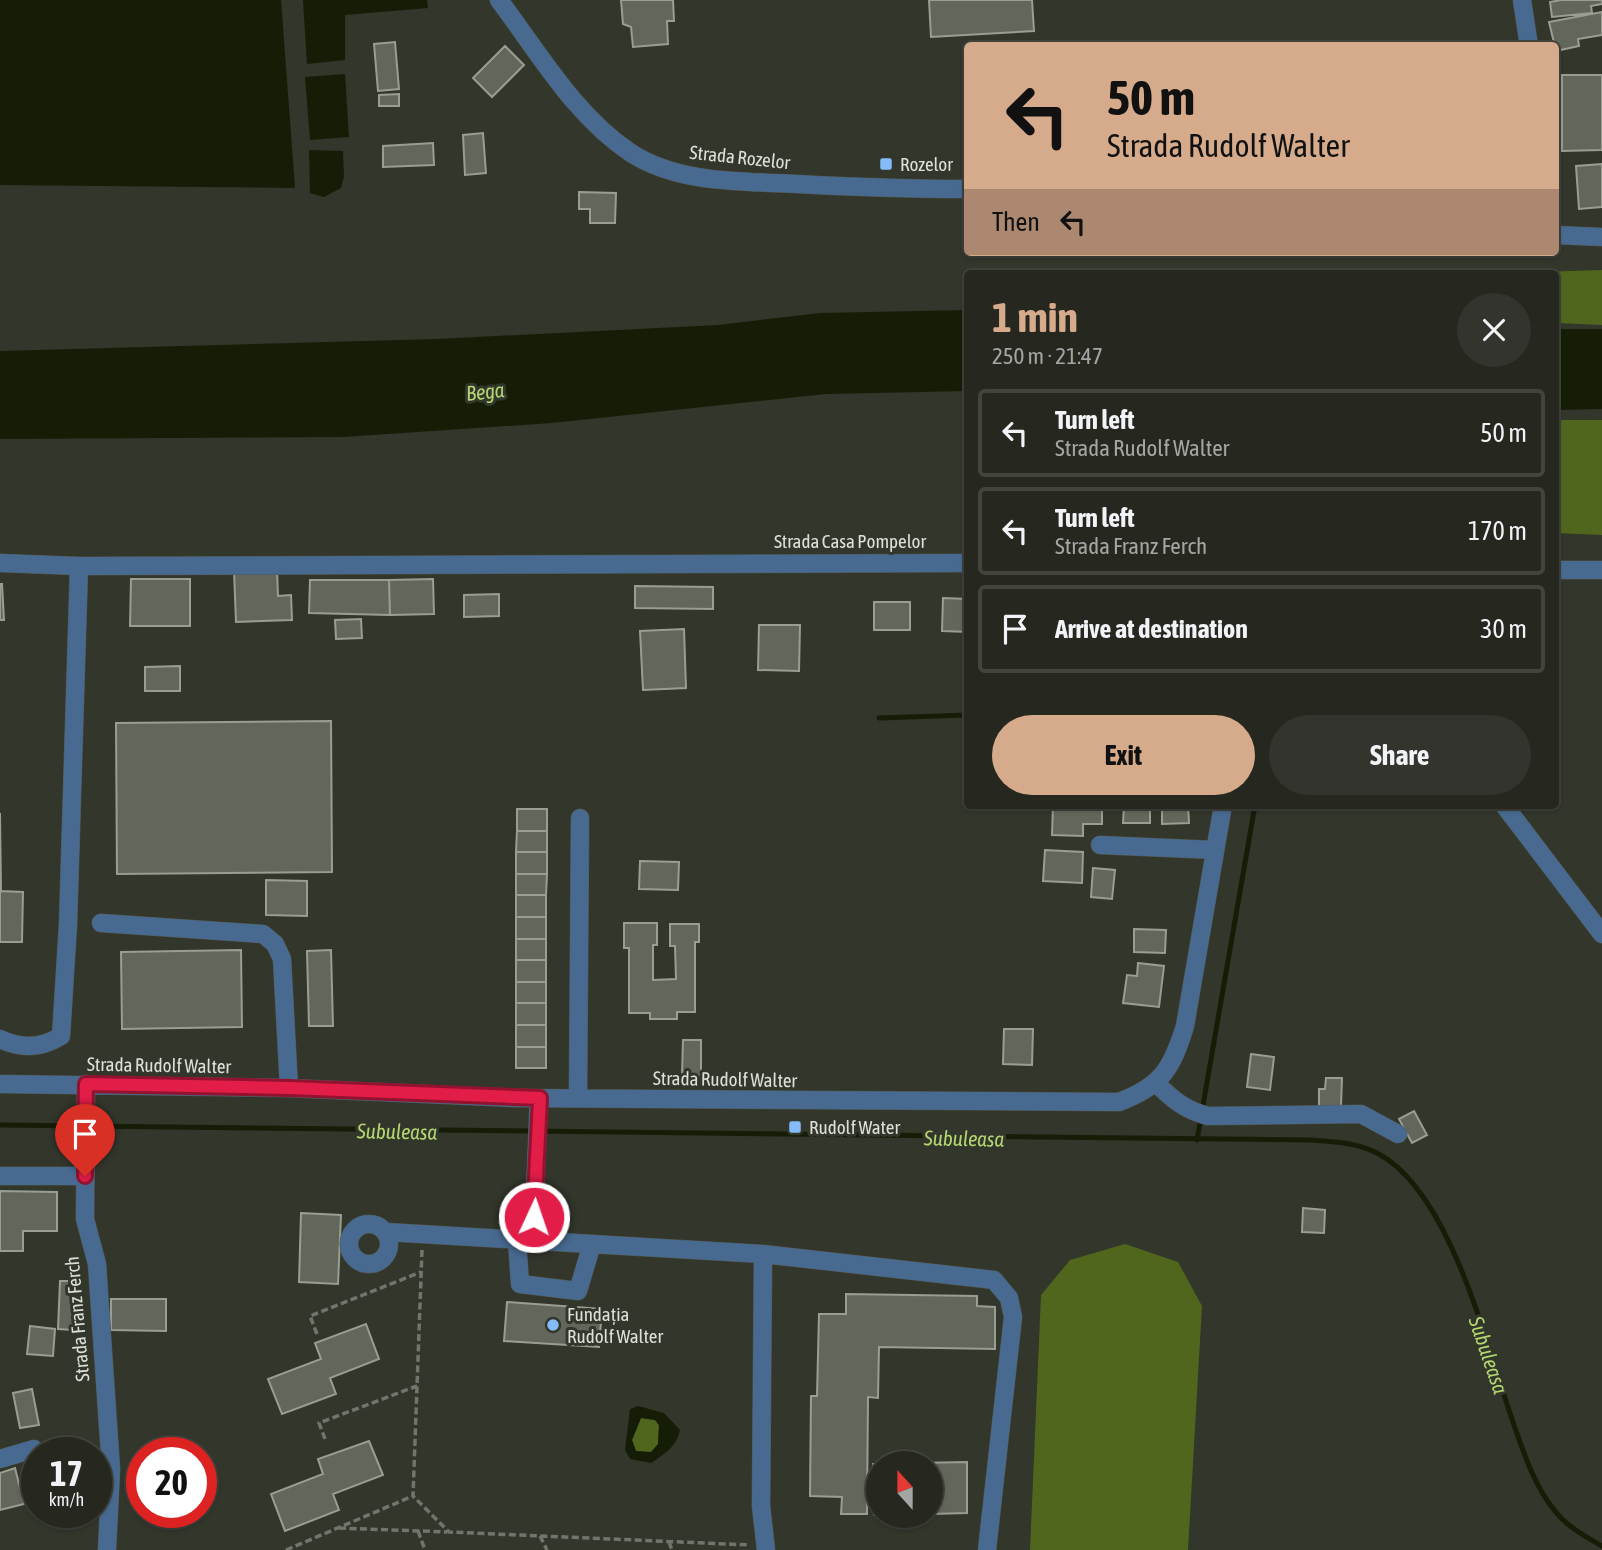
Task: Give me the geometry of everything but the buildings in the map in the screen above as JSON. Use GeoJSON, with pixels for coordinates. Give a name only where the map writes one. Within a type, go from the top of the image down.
{"type":"FeatureCollection","features":[{"type":"Feature","properties":{"kind":"street","name":"Strada Rozelor"},"geometry":{"type":"LineString","coordinates":[[499,0],[567,91],[597,125],[650,164],[714,180],[964,189]]}},
{"type":"Feature","properties":{"kind":"street"},"geometry":{"type":"LineString","coordinates":[[1521,0],[1528,42]]}},
{"type":"Feature","properties":{"kind":"street"},"geometry":{"type":"LineString","coordinates":[[1559,234],[1602,237]]}},
{"type":"Feature","properties":{"kind":"street","name":"Strada Casa Pompelor"},"geometry":{"type":"LineString","coordinates":[[0,564],[964,563]]}},
{"type":"Feature","properties":{"kind":"street"},"geometry":{"type":"LineString","coordinates":[[0,1039],[8,1043],[45,1046],[61,1036],[68,925],[79,566]]}},
{"type":"Feature","properties":{"kind":"street"},"geometry":{"type":"LineString","coordinates":[[1559,569],[1602,570]]}},
{"type":"Feature","properties":{"kind":"street","name":"Strada Rudolf Walter"},"geometry":{"type":"LineString","coordinates":[[0,1084],[289,1088],[539,1103],[578,1098],[1094,1104],[1119,1102],[1140,1094],[1168,1070],[1185,1026],[1222,809]]}},
{"type":"Feature","properties":{"kind":"street"},"geometry":{"type":"LineString","coordinates":[[1507,809],[1602,934]]}},
{"type":"Feature","properties":{"kind":"street"},"geometry":{"type":"LineString","coordinates":[[578,1098],[580,818]]}},
{"type":"Feature","properties":{"kind":"street"},"geometry":{"type":"LineString","coordinates":[[1100,845],[1215,850]]}},
{"type":"Feature","properties":{"kind":"street"},"geometry":{"type":"LineString","coordinates":[[101,923],[262,934],[275,944],[282,959],[289,1088]]}},
{"type":"Feature","properties":{"kind":"street"},"geometry":{"type":"LineString","coordinates":[[1156,1083],[1174,1102],[1189,1111],[1208,1116],[1308,1117],[1361,1114],[1398,1134]]}},
{"type":"Feature","properties":{"kind":"street","name":"Strada Franz Ferch"},"geometry":{"type":"LineString","coordinates":[[86,1084],[85,1219],[97,1264],[111,1469],[107,1550]]}},
{"type":"Feature","properties":{"kind":"street"},"geometry":{"type":"LineString","coordinates":[[539,1103],[536,1176],[520,1284],[578,1290],[592,1244]]}},
{"type":"Feature","properties":{"kind":"street"},"geometry":{"type":"LineString","coordinates":[[0,1176],[85,1176]]}},
{"type":"Feature","properties":{"kind":"street"},"geometry":{"type":"LineString","coordinates":[[386,1232],[763,1254],[994,1280],[1009,1298],[1013,1317],[987,1550]]}},
{"type":"Feature","properties":{"kind":"street"},"geometry":{"type":"LineString","coordinates":[[763,1254],[761,1506],[766,1548]]}},
{"type":"Feature","properties":{"kind":"street"},"geometry":{"type":"LineString","coordinates":[[0,1459],[21,1453]]}},
{"type":"Feature","properties":{"kind":"path"},"geometry":{"type":"LineString","coordinates":[[422,1234],[413,1496],[449,1532]]}},
{"type":"Feature","properties":{"kind":"path"},"geometry":{"type":"LineString","coordinates":[[317,1335],[310,1316],[421,1272]]}},
{"type":"Feature","properties":{"kind":"path"},"geometry":{"type":"LineString","coordinates":[[325,1438],[319,1423],[417,1386]]}},
{"type":"Feature","properties":{"kind":"path"},"geometry":{"type":"LineString","coordinates":[[286,1550],[413,1496]]}},
{"type":"Feature","properties":{"kind":"path"},"geometry":{"type":"LineString","coordinates":[[337,1528],[766,1548]]}},
{"type":"Feature","properties":{"kind":"path"},"geometry":{"type":"LineString","coordinates":[[418,1531],[425,1550]]}},
{"type":"Feature","properties":{"kind":"path"},"geometry":{"type":"LineString","coordinates":[[540,1536],[547,1550]]}},
{"type":"Feature","properties":{"kind":"path"},"geometry":{"type":"LineString","coordinates":[[669,1542],[672,1550]]}},
{"type":"Feature","properties":{"kind":"green space"},"geometry":{"type":"Polygon","coordinates":[[[1602,270],[1602,325],[1559,323],[1559,271],[1602,270]]]}},
{"type":"Feature","properties":{"kind":"green space"},"geometry":{"type":"Polygon","coordinates":[[[1559,420],[1602,420],[1602,535],[1559,533],[1559,420]]]}},
{"type":"Feature","properties":{"kind":"green space"},"geometry":{"type":"Polygon","coordinates":[[[1125,1244],[1178,1262],[1202,1306],[1188,1550],[1030,1550],[1041,1295],[1070,1260],[1125,1244]]]}},
{"type":"Feature","properties":{"kind":"green space"},"geometry":{"type":"Polygon","coordinates":[[[641,1418],[655,1420],[659,1425],[658,1444],[651,1453],[636,1451],[632,1440],[641,1418]]]}},
{"type":"Feature","properties":{"kind":"water"},"geometry":{"type":"Polygon","coordinates":[[[0,0],[281,0],[295,188],[0,185],[0,0]]]}},
{"type":"Feature","properties":{"kind":"water"},"geometry":{"type":"Polygon","coordinates":[[[303,0],[427,0],[428,8],[345,15],[345,60],[307,64],[303,0]]]}},
{"type":"Feature","properties":{"kind":"water"},"geometry":{"type":"Polygon","coordinates":[[[345,74],[349,137],[310,140],[305,77],[345,74]]]}},
{"type":"Feature","properties":{"kind":"water"},"geometry":{"type":"Polygon","coordinates":[[[309,150],[343,151],[344,176],[341,188],[324,197],[310,193],[309,150]]]}},
{"type":"Feature","properties":{"kind":"water","name":"Bega"},"geometry":{"type":"Polygon","coordinates":[[[964,310],[964,391],[826,394],[552,423],[343,437],[0,439],[0,351],[437,339],[718,325],[820,313],[964,310]]]}},
{"type":"Feature","properties":{"kind":"water"},"geometry":{"type":"Polygon","coordinates":[[[1559,329],[1602,329],[1602,409],[1559,410],[1559,329]]]}},
{"type":"Feature","properties":{"kind":"water"},"geometry":{"type":"Polygon","coordinates":[[[638,1406],[664,1413],[680,1430],[666,1453],[651,1463],[630,1459],[625,1450],[630,1409],[638,1406]],[[641,1418],[632,1440],[636,1451],[651,1452],[658,1444],[659,1425],[655,1420],[641,1418]]]}},
{"type":"Feature","properties":{"kind":"waterway"},"geometry":{"type":"LineString","coordinates":[[879,718],[964,715]]}},
{"type":"Feature","properties":{"kind":"waterway"},"geometry":{"type":"LineString","coordinates":[[1197,1140],[1254,809]]}},
{"type":"Feature","properties":{"kind":"waterway","name":"Subuleasa"},"geometry":{"type":"LineString","coordinates":[[0,1125],[1310,1140],[1361,1147],[1377,1153],[1403,1172],[1426,1201],[1446,1235],[1463,1274],[1526,1459],[1536,1481],[1548,1502],[1565,1522],[1602,1546]]}},
{"type":"Feature","properties":{"kind":"place","name":"Rozelor"},"geometry":{"type":"Point","coordinates":[886,164]}},
{"type":"Feature","properties":{"kind":"place","name":"Rudolf Water"},"geometry":{"type":"Point","coordinates":[795,1127]}},
{"type":"Feature","properties":{"kind":"place","name":"Fundația Rudolf Walter"},"geometry":{"type":"Point","coordinates":[553,1325]}},
{"type":"Feature","properties":{"kind":"route"},"geometry":{"type":"LineString","coordinates":[[85,1176],[86,1084],[289,1088],[540,1098],[534,1217]]}}]}
